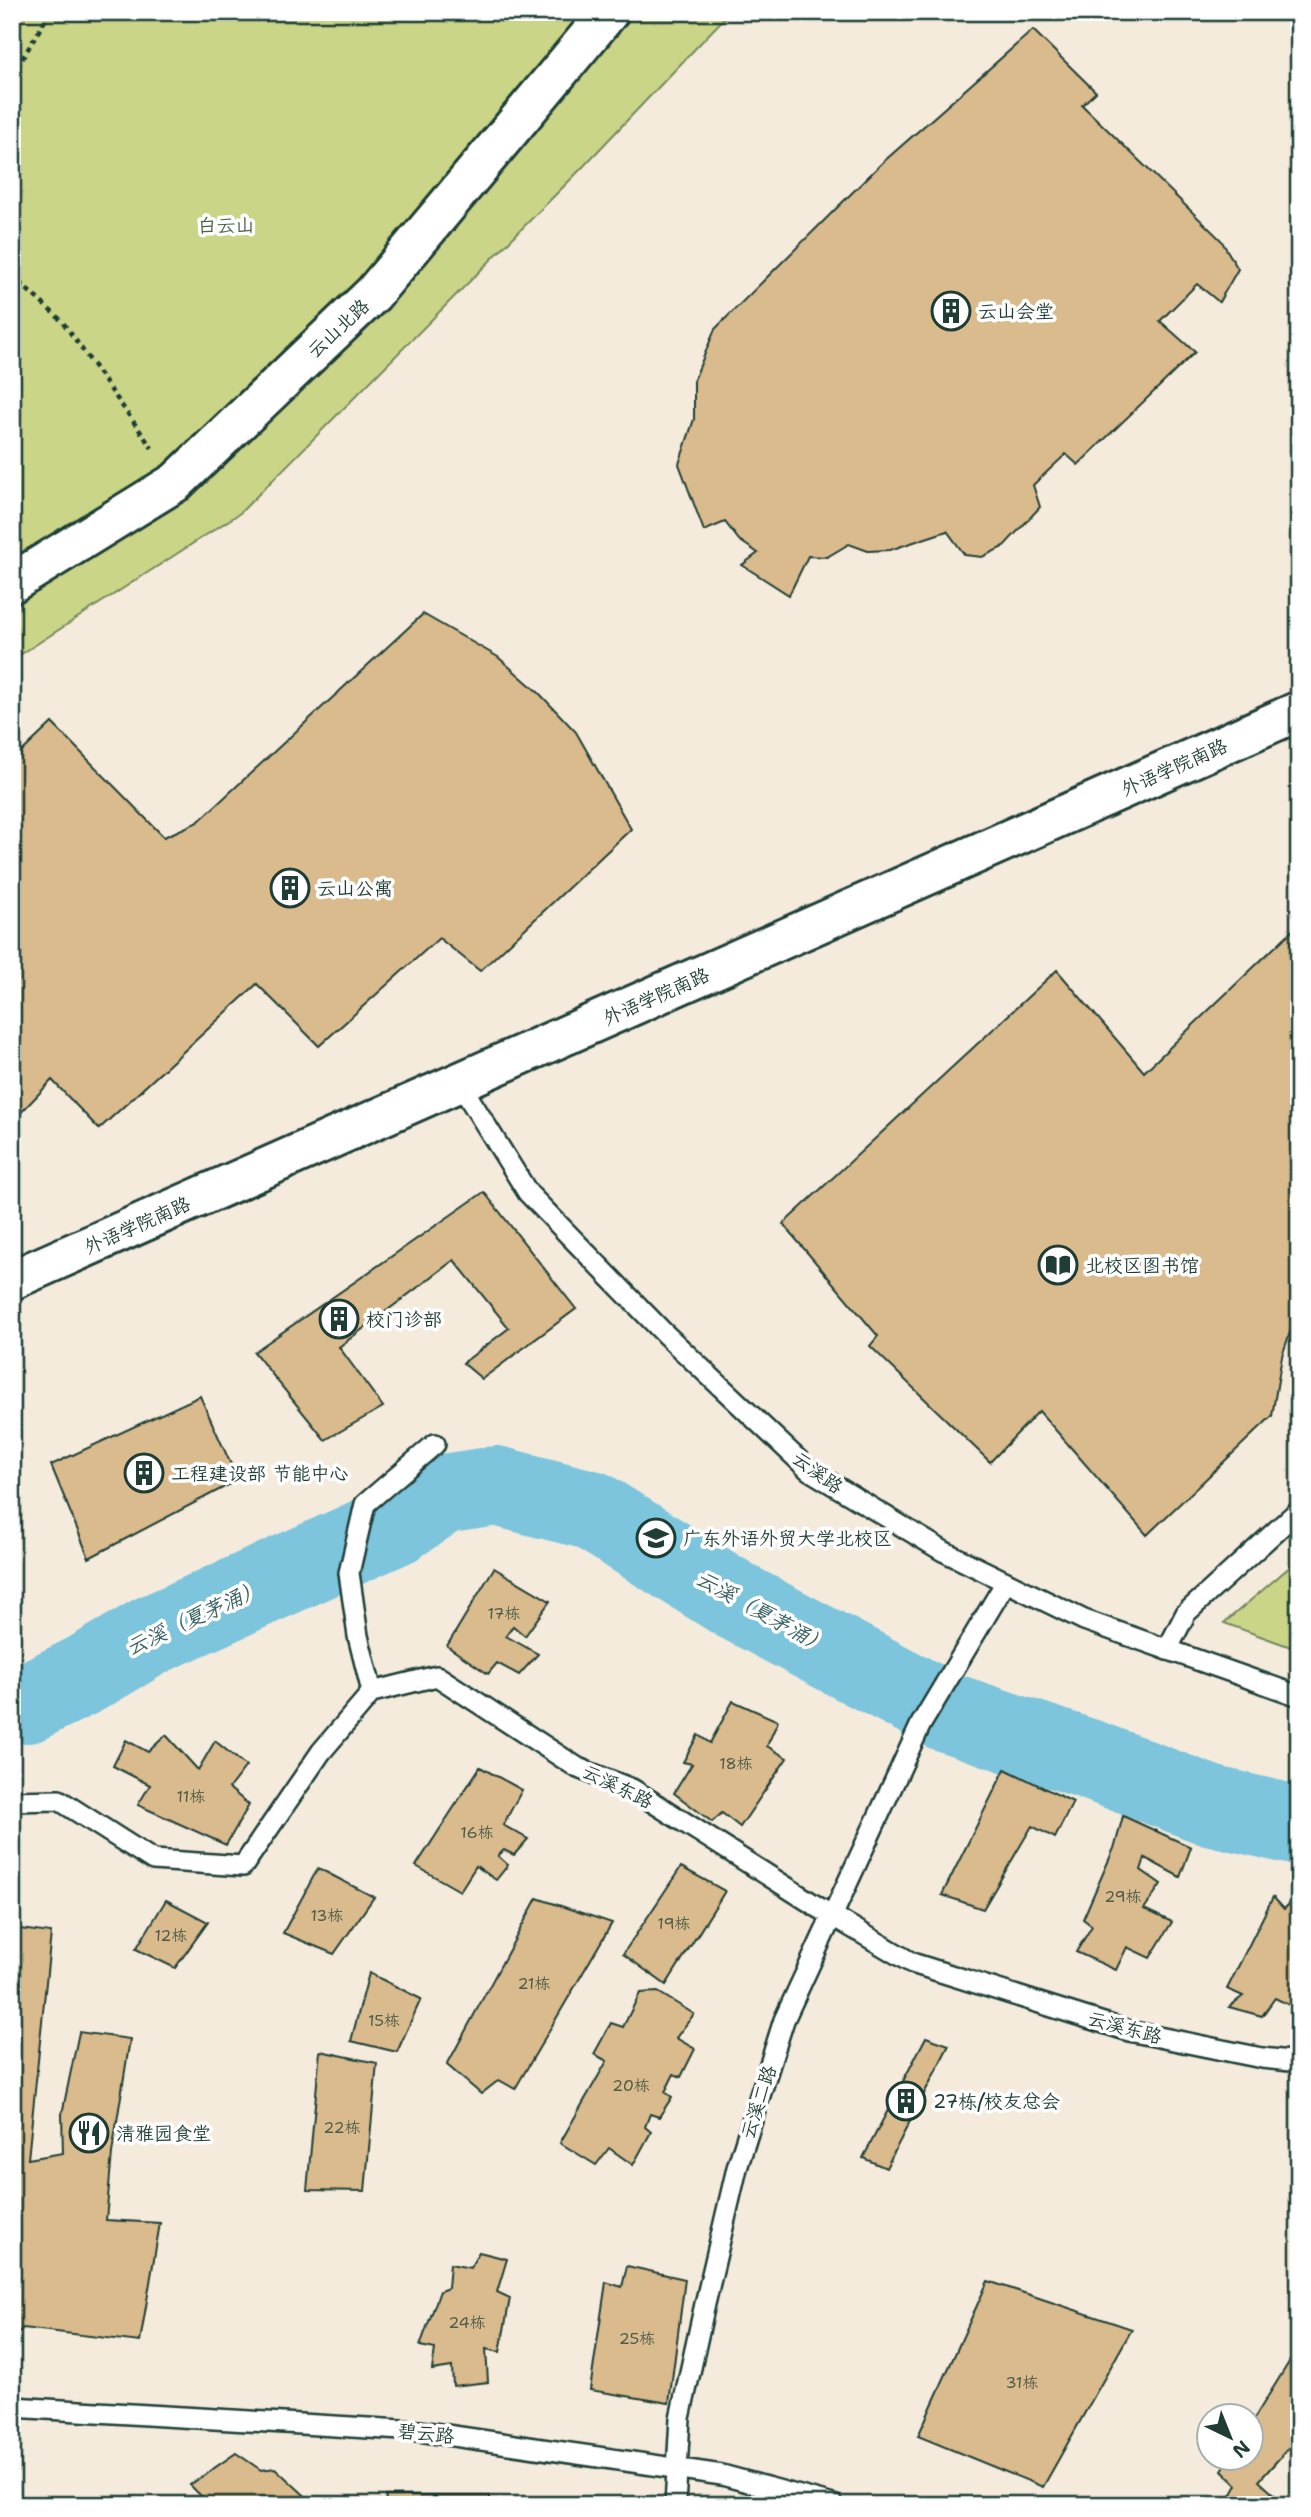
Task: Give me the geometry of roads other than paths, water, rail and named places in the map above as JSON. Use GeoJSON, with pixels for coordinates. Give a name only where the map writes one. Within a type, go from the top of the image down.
{"type":"FeatureCollection","features":[{"type":"Feature","properties":{"kind":"street","name":"云山北路"},"geometry":{"type":"LineString","coordinates":[[12,583],[176,482],[373,294],[609,12]]}},
{"type":"Feature","properties":{"kind":"street","name":"外语学院南路"},"geometry":{"type":"LineString","coordinates":[[12,1280],[1299,711]]}},
{"type":"Feature","properties":{"kind":"lane","name":"云溪路"},"geometry":{"type":"LineString","coordinates":[[459,1082],[528,1193],[664,1333],[809,1470],[943,1551],[1084,1620],[1299,1696]]}},
{"type":"Feature","properties":{"kind":"lane"},"geometry":{"type":"LineString","coordinates":[[12,1801],[59,1800],[153,1860],[243,1866],[320,1752],[372,1692],[358,1636],[349,1573],[365,1504],[435,1444]]}},
{"type":"Feature","properties":{"kind":"lane"},"geometry":{"type":"LineString","coordinates":[[1167,1650],[1186,1613],[1299,1510]]}},
{"type":"Feature","properties":{"kind":"lane","name":"云溪二路"},"geometry":{"type":"LineString","coordinates":[[675,2505],[680,2418],[737,2168],[784,2020],[921,1724],[1006,1582]]}},
{"type":"Feature","properties":{"kind":"lane","name":"云溪东路"},"geometry":{"type":"LineString","coordinates":[[372,1692],[437,1676],[578,1768],[632,1789],[832,1916],[912,1963],[1129,2031],[1262,2058],[1299,2062]]}},
{"type":"Feature","properties":{"kind":"lane","name":"碧云路"},"geometry":{"type":"LineString","coordinates":[[12,2407],[419,2431],[722,2475],[833,2505]]}},
{"type":"Feature","properties":{"kind":"waterway","name":"云溪（夏茅涌）"},"geometry":{"type":"LineString","coordinates":[[12,1703],[27,1703],[84,1675],[152,1635],[396,1525],[443,1494],[496,1486],[591,1510],[738,1602],[944,1711],[1088,1759],[1209,1805],[1299,1826]]}},
{"type":"Feature","properties":{"kind":"place","name":"云山会堂"},"geometry":{"type":"Point","coordinates":[951,311]}},
{"type":"Feature","properties":{"kind":"place","name":"云山公寓"},"geometry":{"type":"Point","coordinates":[290,888]}},
{"type":"Feature","properties":{"kind":"place","name":"北校区图书馆"},"geometry":{"type":"Point","coordinates":[1058,1265]}},
{"type":"Feature","properties":{"kind":"place","name":"校门诊部"},"geometry":{"type":"Point","coordinates":[339,1319]}},
{"type":"Feature","properties":{"kind":"place","name":"工程建设部 节能中心"},"geometry":{"type":"Point","coordinates":[144,1473]}},
{"type":"Feature","properties":{"kind":"place","name":"广东外语外贸大学北校区"},"geometry":{"type":"Point","coordinates":[656,1538]}},
{"type":"Feature","properties":{"kind":"place","name":"27栋/校友总会"},"geometry":{"type":"Point","coordinates":[906,2101]}},
{"type":"Feature","properties":{"kind":"place","name":"清雅园食堂"},"geometry":{"type":"Point","coordinates":[89,2133]}},
{"type":"Feature","properties":{"kind":"park label","name":"白云山"},"geometry":{"type":"Point","coordinates":[226,225]}}]}
